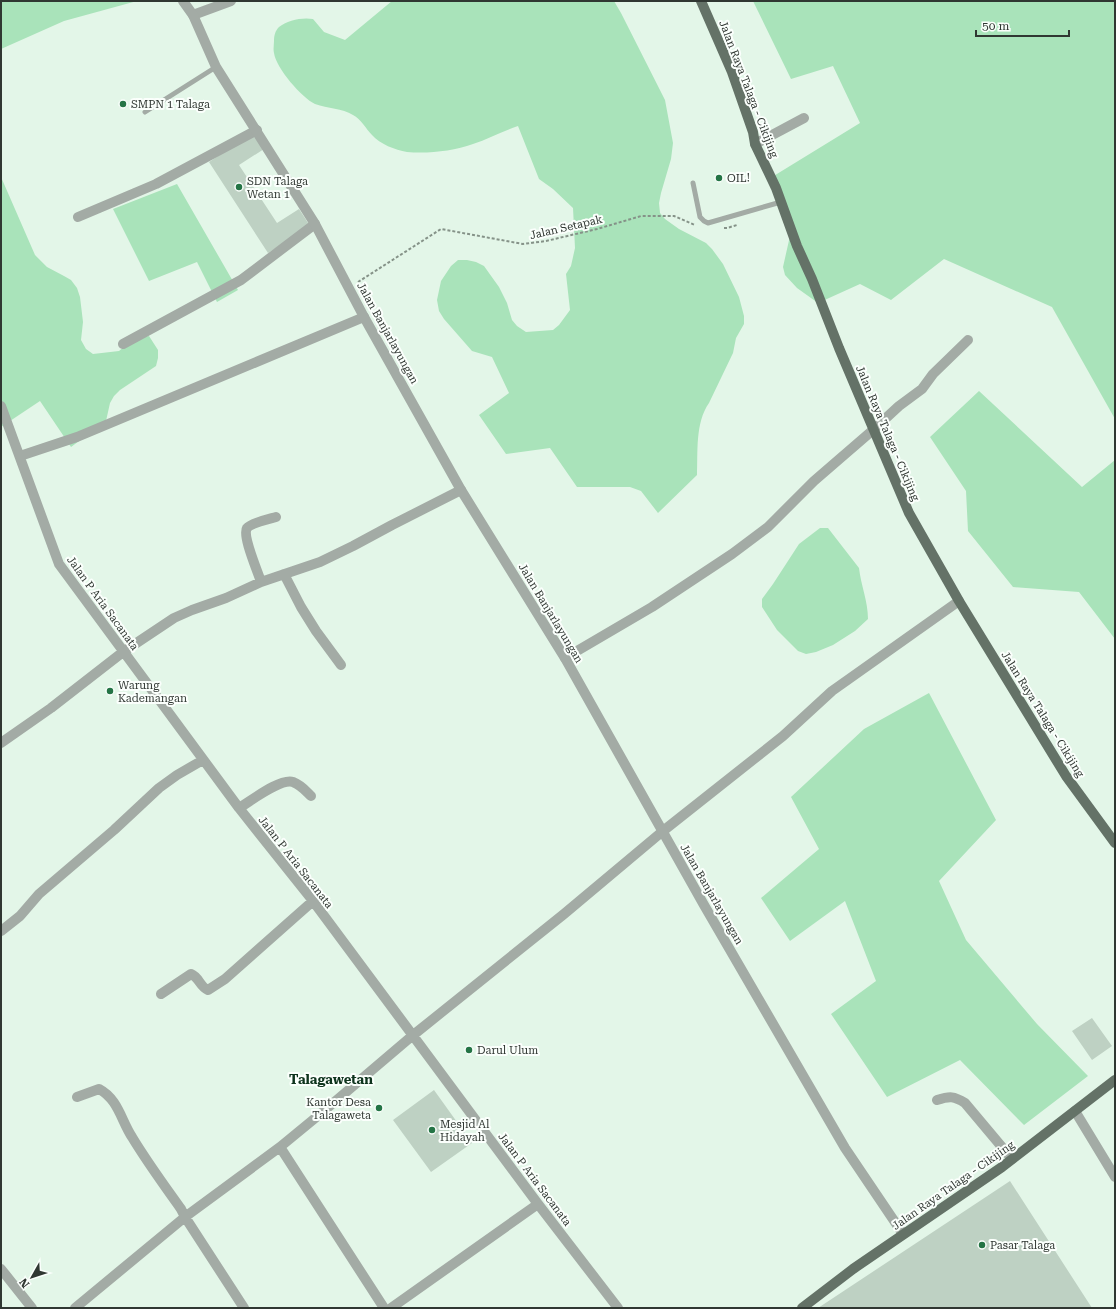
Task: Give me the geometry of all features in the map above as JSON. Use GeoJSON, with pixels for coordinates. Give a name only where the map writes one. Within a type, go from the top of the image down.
{"type":"FeatureCollection","features":[{"type":"Feature","properties":{"kind":"main road","name":"Jalan Raya Talaga - Cikijing"},"geometry":{"type":"LineString","coordinates":[[701,1],[732,72],[753,132],[755,144],[781,202],[797,246],[909,513],[959,601],[1066,776],[1115,843]]}},
{"type":"Feature","properties":{"kind":"main road","name":"Jalan Raya Talaga - Cikijing"},"geometry":{"type":"LineString","coordinates":[[802,1308],[853,1269],[1012,1159],[1115,1080]]}},
{"type":"Feature","properties":{"kind":"street","name":"Jalan Banjarlayungan"},"geometry":{"type":"LineString","coordinates":[[183,1],[193,15],[216,67],[315,224],[364,317],[461,490],[565,658],[708,911],[845,1148],[904,1234]]}},
{"type":"Feature","properties":{"kind":"street"},"geometry":{"type":"LineString","coordinates":[[193,15],[231,1]]}},
{"type":"Feature","properties":{"kind":"street"},"geometry":{"type":"LineString","coordinates":[[755,144],[804,118]]}},
{"type":"Feature","properties":{"kind":"street"},"geometry":{"type":"LineString","coordinates":[[78,217],[156,184],[257,130]]}},
{"type":"Feature","properties":{"kind":"street"},"geometry":{"type":"LineString","coordinates":[[123,344],[241,280],[315,224]]}},
{"type":"Feature","properties":{"kind":"street"},"geometry":{"type":"LineString","coordinates":[[20,456],[77,437],[364,317]]}},
{"type":"Feature","properties":{"kind":"street"},"geometry":{"type":"LineString","coordinates":[[565,658],[652,607],[738,550],[768,527],[814,481],[899,406],[922,388],[933,374],[968,340]]}},
{"type":"Feature","properties":{"kind":"street","name":"Jalan P Aria Sacanata"},"geometry":{"type":"LineString","coordinates":[[1,406],[59,564],[239,808],[313,901],[412,1036],[618,1308]]}},
{"type":"Feature","properties":{"kind":"street"},"geometry":{"type":"LineString","coordinates":[[1,743],[51,708],[123,652],[174,618],[226,598],[261,582],[320,562],[461,490]]}},
{"type":"Feature","properties":{"kind":"street"},"geometry":{"type":"LineString","coordinates":[[261,582],[246,539],[246,531],[252,525],[276,517]]}},
{"type":"Feature","properties":{"kind":"street"},"geometry":{"type":"LineString","coordinates":[[284,574],[316,631],[341,665]]}},
{"type":"Feature","properties":{"kind":"street"},"geometry":{"type":"LineString","coordinates":[[75,1308],[185,1217],[280,1147],[412,1036],[564,914],[663,831],[783,736],[832,691],[959,601]]}},
{"type":"Feature","properties":{"kind":"street"},"geometry":{"type":"LineString","coordinates":[[1,931],[20,916],[39,894],[114,830],[159,788],[177,775],[203,760]]}},
{"type":"Feature","properties":{"kind":"street"},"geometry":{"type":"LineString","coordinates":[[239,808],[274,787],[291,782],[300,785],[311,796]]}},
{"type":"Feature","properties":{"kind":"street"},"geometry":{"type":"LineString","coordinates":[[160,994],[191,974],[197,977],[205,989],[211,989],[225,979],[313,901]]}},
{"type":"Feature","properties":{"kind":"street"},"geometry":{"type":"LineString","coordinates":[[78,1097],[99,1089],[107,1093],[113,1101],[131,1136],[181,1209],[244,1308]]}},
{"type":"Feature","properties":{"kind":"street"},"geometry":{"type":"LineString","coordinates":[[937,1100],[948,1096],[958,1098],[965,1103],[1012,1159]]}},
{"type":"Feature","properties":{"kind":"street"},"geometry":{"type":"LineString","coordinates":[[1075,1111],[1115,1177]]}},
{"type":"Feature","properties":{"kind":"street"},"geometry":{"type":"LineString","coordinates":[[280,1147],[384,1308]]}},
{"type":"Feature","properties":{"kind":"street"},"geometry":{"type":"LineString","coordinates":[[392,1308],[538,1204]]}},
{"type":"Feature","properties":{"kind":"street"},"geometry":{"type":"LineString","coordinates":[[1,1269],[32,1308]]}},
{"type":"Feature","properties":{"kind":"lane"},"geometry":{"type":"LineString","coordinates":[[145,112],[216,67]]}},
{"type":"Feature","properties":{"kind":"lane"},"geometry":{"type":"LineString","coordinates":[[693,183],[700,217],[708,223],[781,202]]}},
{"type":"Feature","properties":{"kind":"path","name":"Jalan Setapak"},"geometry":{"type":"LineString","coordinates":[[349,288],[441,229],[523,244],[546,241],[590,231],[641,216],[674,216],[699,226]]}},
{"type":"Feature","properties":{"kind":"path"},"geometry":{"type":"LineString","coordinates":[[720,228],[727,228],[739,224]]}},
{"type":"Feature","properties":{"kind":"green space"},"geometry":{"type":"Polygon","coordinates":[[[1,1],[137,1],[64,21],[1,49],[1,1]]]}},
{"type":"Feature","properties":{"kind":"green space"},"geometry":{"type":"Polygon","coordinates":[[[392,1],[614,1],[621,13],[665,100],[673,143],[671,159],[659,203],[660,213],[665,219],[679,229],[706,243],[712,249],[723,264],[739,297],[744,316],[744,324],[736,338],[733,353],[701,419],[698,438],[697,475],[658,513],[641,491],[630,487],[577,487],[550,448],[506,454],[479,415],[509,393],[492,357],[472,351],[444,319],[439,311],[437,300],[441,281],[451,266],[458,260],[476,262],[484,266],[499,287],[507,303],[512,320],[517,326],[526,332],[553,330],[559,325],[570,310],[566,274],[571,266],[575,248],[573,208],[553,189],[539,179],[518,126],[479,142],[449,150],[415,153],[402,151],[379,141],[353,115],[344,111],[320,106],[310,101],[290,82],[279,66],[274,53],[274,39],[277,30],[282,25],[305,18],[313,19],[324,32],[345,40],[392,1]]]}},
{"type":"Feature","properties":{"kind":"green space"},"geometry":{"type":"Polygon","coordinates":[[[753,1],[1115,1],[1115,419],[1052,307],[944,259],[891,300],[860,284],[818,303],[797,288],[785,275],[783,267],[792,227],[772,177],[860,123],[833,66],[791,79],[753,1]]]}},
{"type":"Feature","properties":{"kind":"green space"},"geometry":{"type":"Polygon","coordinates":[[[1,177],[35,255],[47,267],[71,280],[77,288],[80,297],[83,322],[81,340],[86,349],[93,354],[119,351],[132,340],[149,336],[158,350],[156,366],[120,390],[110,403],[106,421],[71,447],[40,401],[1,427],[1,177]]]}},
{"type":"Feature","properties":{"kind":"green space"},"geometry":{"type":"Polygon","coordinates":[[[177,184],[238,290],[217,302],[197,262],[149,281],[113,209],[177,184]]]}},
{"type":"Feature","properties":{"kind":"green space"},"geometry":{"type":"Polygon","coordinates":[[[979,391],[1082,487],[1115,460],[1115,639],[1079,592],[1013,587],[968,531],[966,491],[930,437],[979,391]]]}},
{"type":"Feature","properties":{"kind":"green space"},"geometry":{"type":"Polygon","coordinates":[[[820,528],[828,528],[859,568],[867,606],[868,619],[855,631],[833,645],[816,652],[806,654],[798,651],[777,630],[762,607],[762,599],[799,544],[820,528]]]}},
{"type":"Feature","properties":{"kind":"green space"},"geometry":{"type":"Polygon","coordinates":[[[929,693],[996,820],[939,881],[966,940],[1037,1024],[1088,1076],[1024,1125],[960,1060],[887,1097],[831,1014],[876,981],[845,901],[790,941],[761,898],[819,849],[791,797],[864,729],[929,693]]]}},
{"type":"Feature","properties":{"kind":"building","name":"SDN Talaga Wetan 1"},"geometry":{"type":"Polygon","coordinates":[[[254,133],[264,149],[239,165],[277,223],[299,209],[310,226],[268,253],[209,162],[254,133]]]}},
{"type":"Feature","properties":{"kind":"building"},"geometry":{"type":"Polygon","coordinates":[[[1092,1018],[1112,1046],[1092,1060],[1072,1031],[1092,1018]]]}},
{"type":"Feature","properties":{"kind":"building"},"geometry":{"type":"Polygon","coordinates":[[[434,1090],[472,1143],[431,1172],[393,1120],[434,1090]]]}},
{"type":"Feature","properties":{"kind":"building","name":"Pasar Talaga"},"geometry":{"type":"Polygon","coordinates":[[[1010,1181],[1092,1308],[818,1308],[1010,1181]]]}},
{"type":"Feature","properties":{"kind":"place","name":"SMPN 1 Talaga"},"geometry":{"type":"Point","coordinates":[123,104]}},
{"type":"Feature","properties":{"kind":"place","name":"OIL!"},"geometry":{"type":"Point","coordinates":[719,178]}},
{"type":"Feature","properties":{"kind":"place","name":"SDN Talaga Wetan 1"},"geometry":{"type":"Point","coordinates":[239,187]}},
{"type":"Feature","properties":{"kind":"place","name":"Warung Kademangan"},"geometry":{"type":"Point","coordinates":[110,691]}},
{"type":"Feature","properties":{"kind":"place","name":"Darul Ulum"},"geometry":{"type":"Point","coordinates":[469,1050]}},
{"type":"Feature","properties":{"kind":"place","name":"Kantor Desa Talagaweta"},"geometry":{"type":"Point","coordinates":[379,1108]}},
{"type":"Feature","properties":{"kind":"place","name":"Mesjid Al Hidayah"},"geometry":{"type":"Point","coordinates":[432,1130]}},
{"type":"Feature","properties":{"kind":"place","name":"Pasar Talaga"},"geometry":{"type":"Point","coordinates":[982,1245]}},
{"type":"Feature","properties":{"kind":"district","name":"Talagawetan"},"geometry":{"type":"Point","coordinates":[331,1079]}}]}
